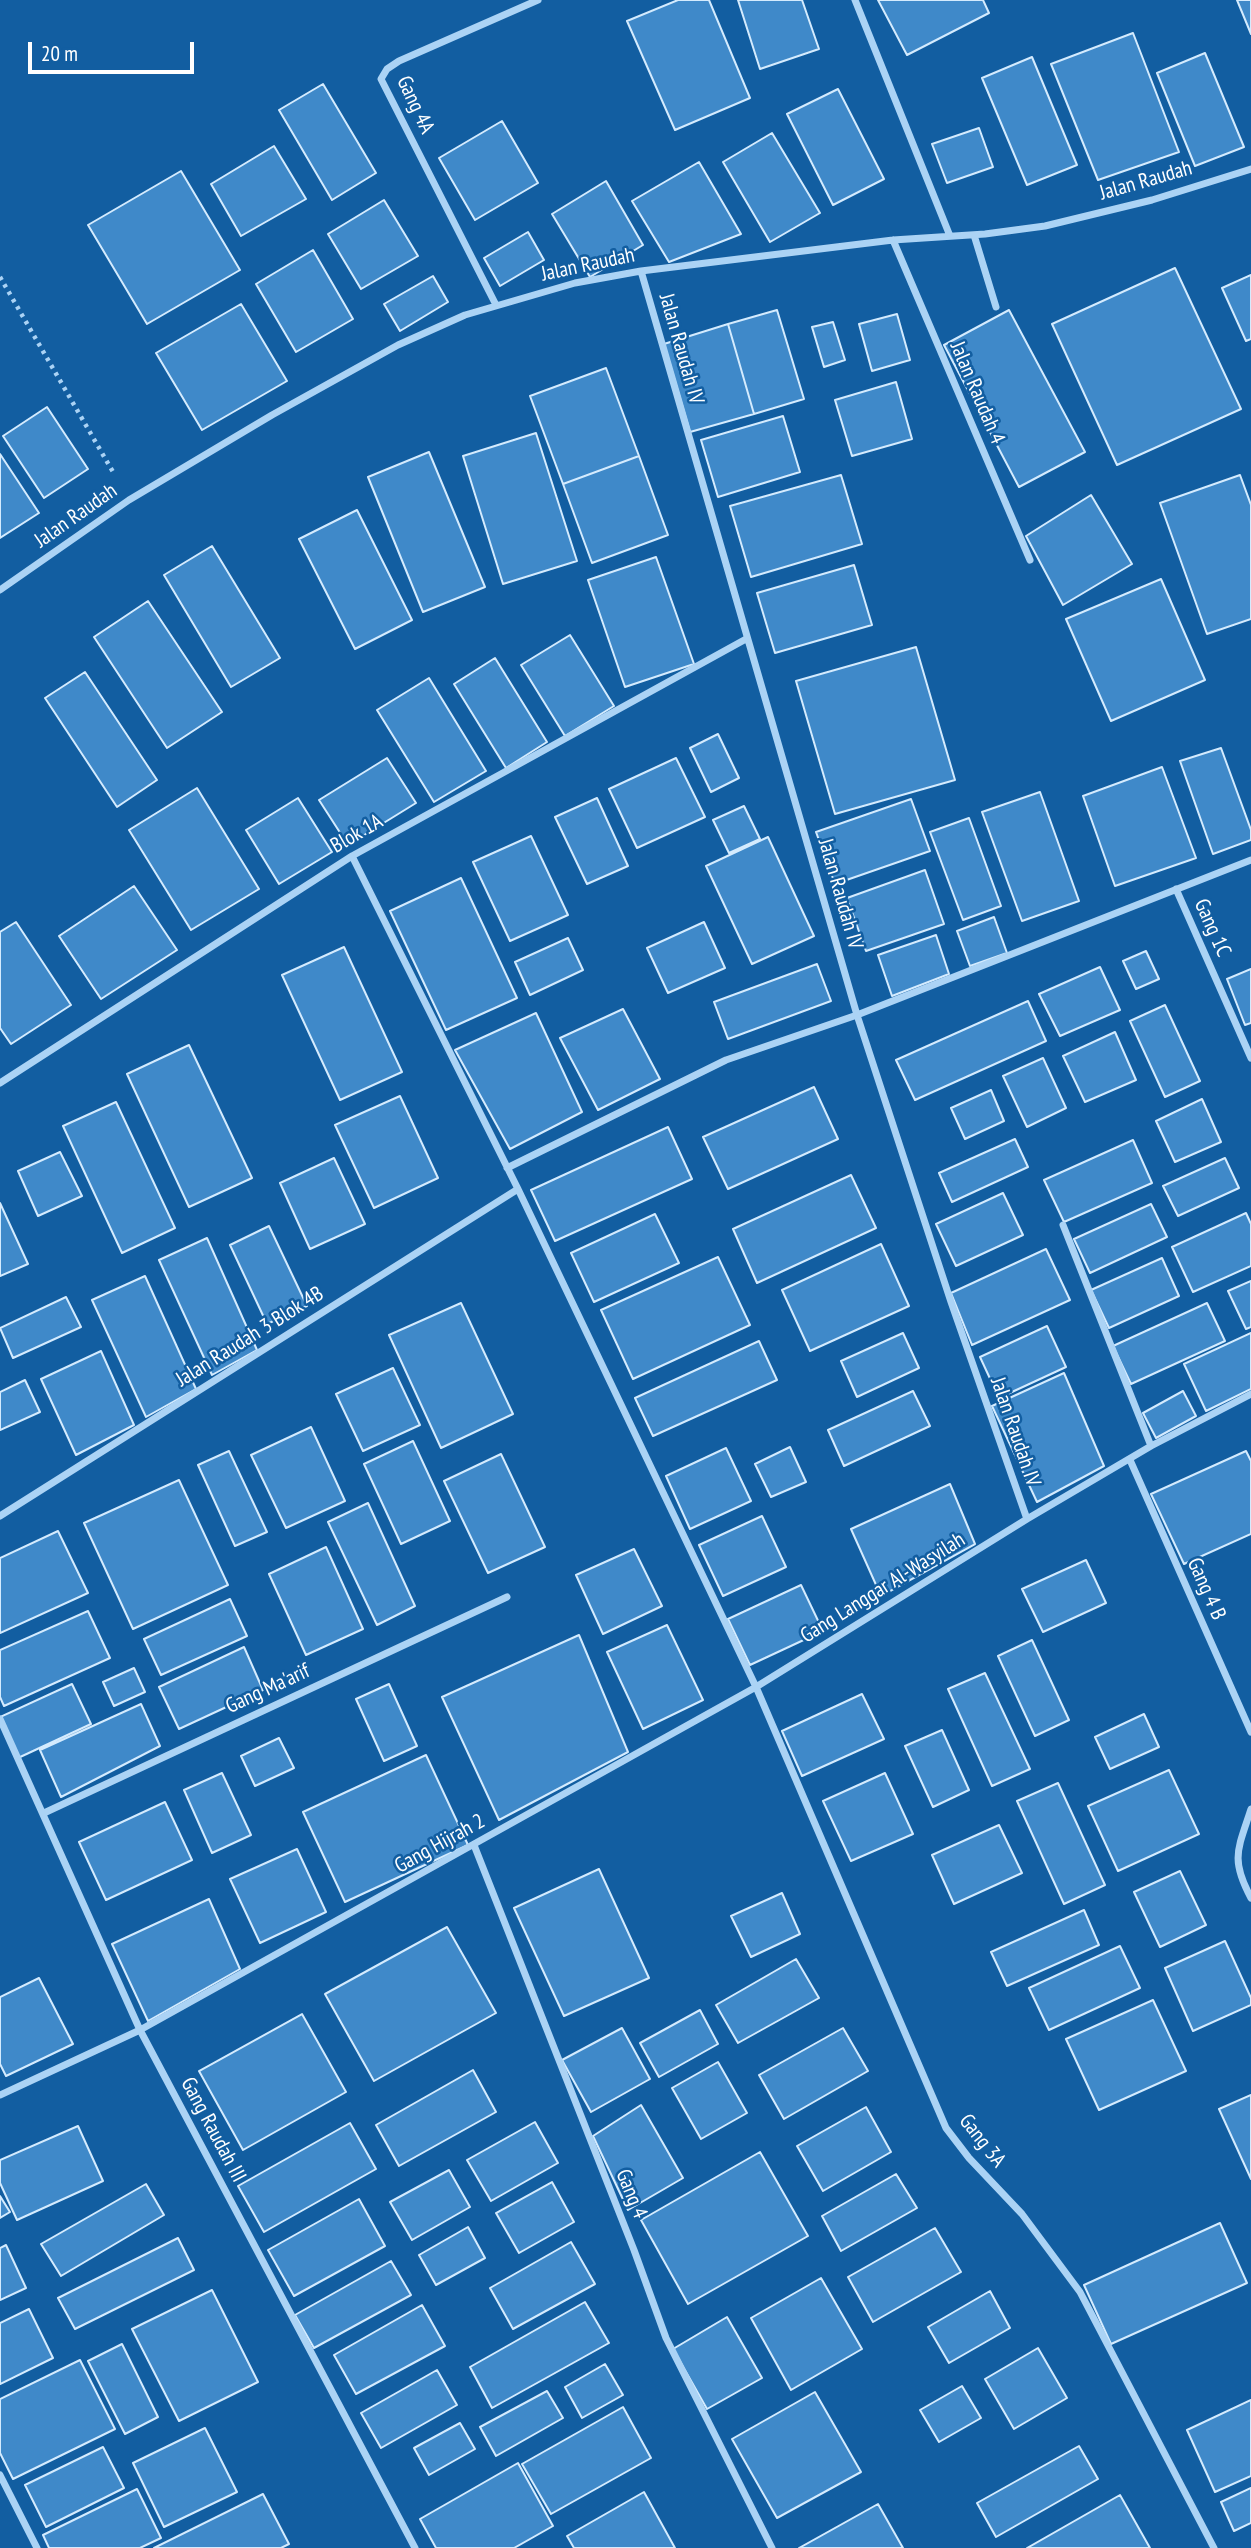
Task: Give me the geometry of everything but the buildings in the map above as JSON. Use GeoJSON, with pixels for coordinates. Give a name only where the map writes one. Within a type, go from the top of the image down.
{"type":"FeatureCollection","features":[{"type":"Feature","properties":{"kind":"street","name":"Gang 4A"},"geometry":{"type":"LineString","coordinates":[[496,305],[381,79],[387,69],[399,61],[538,0]]}},
{"type":"Feature","properties":{"kind":"street"},"geometry":{"type":"LineString","coordinates":[[855,0],[950,236]]}},
{"type":"Feature","properties":{"kind":"street","name":"Jalan Raudah"},"geometry":{"type":"LineString","coordinates":[[0,590],[129,500],[272,415],[397,345],[464,315],[575,283],[641,271],[892,240],[974,235],[1045,226],[1152,200],[1251,169]]}},
{"type":"Feature","properties":{"kind":"street"},"geometry":{"type":"LineString","coordinates":[[974,235],[996,307]]}},
{"type":"Feature","properties":{"kind":"street","name":"Jalan Raudah 4"},"geometry":{"type":"LineString","coordinates":[[892,240],[1030,560]]}},
{"type":"Feature","properties":{"kind":"street","name":"Jalan Raudah IV"},"geometry":{"type":"LineString","coordinates":[[641,271],[857,1015],[947,1289],[1027,1519]]}},
{"type":"Feature","properties":{"kind":"street","name":"Blok 1A"},"geometry":{"type":"LineString","coordinates":[[0,1083],[352,856],[746,639]]}},
{"type":"Feature","properties":{"kind":"street","name":"Gang 3A"},"geometry":{"type":"LineString","coordinates":[[352,856],[518,1189],[756,1687],[946,2128],[969,2158],[1022,2214],[1080,2292],[1214,2548]]}},
{"type":"Feature","properties":{"kind":"street"},"geometry":{"type":"LineString","coordinates":[[507,1168],[726,1060],[857,1015],[1251,860]]}},
{"type":"Feature","properties":{"kind":"street","name":"Gang 1C"},"geometry":{"type":"LineString","coordinates":[[1176,890],[1251,1058]]}},
{"type":"Feature","properties":{"kind":"street","name":"Jalan Raudah 3 Blok 4B"},"geometry":{"type":"LineString","coordinates":[[0,1516],[518,1189]]}},
{"type":"Feature","properties":{"kind":"street"},"geometry":{"type":"LineString","coordinates":[[1063,1225],[1151,1446]]}},
{"type":"Feature","properties":{"kind":"street","name":"Gang Langgar Al-Wasyilah"},"geometry":{"type":"LineString","coordinates":[[756,1687],[1027,1519],[1151,1446],[1251,1394]]}},
{"type":"Feature","properties":{"kind":"street","name":"Gang 4 B"},"geometry":{"type":"LineString","coordinates":[[1130,1460],[1251,1732]]}},
{"type":"Feature","properties":{"kind":"street","name":"Gang Ma'arif"},"geometry":{"type":"LineString","coordinates":[[44,1813],[507,1597]]}},
{"type":"Feature","properties":{"kind":"street","name":"Gang Hijrah 2"},"geometry":{"type":"LineString","coordinates":[[0,2095],[141,2030],[756,1687]]}},
{"type":"Feature","properties":{"kind":"street","name":"Gang Raudah III"},"geometry":{"type":"LineString","coordinates":[[0,1719],[141,2030],[415,2548]]}},
{"type":"Feature","properties":{"kind":"street"},"geometry":{"type":"LineString","coordinates":[[1251,1809],[1236,1863],[1251,1898]]}},
{"type":"Feature","properties":{"kind":"street","name":"Gang 4"},"geometry":{"type":"LineString","coordinates":[[474,1845],[634,2250],[666,2338],[772,2548]]}},
{"type":"Feature","properties":{"kind":"street"},"geometry":{"type":"LineString","coordinates":[[0,2475],[37,2548]]}},
{"type":"Feature","properties":{"kind":"path"},"geometry":{"type":"LineString","coordinates":[[0,277],[129,500]]}}]}
